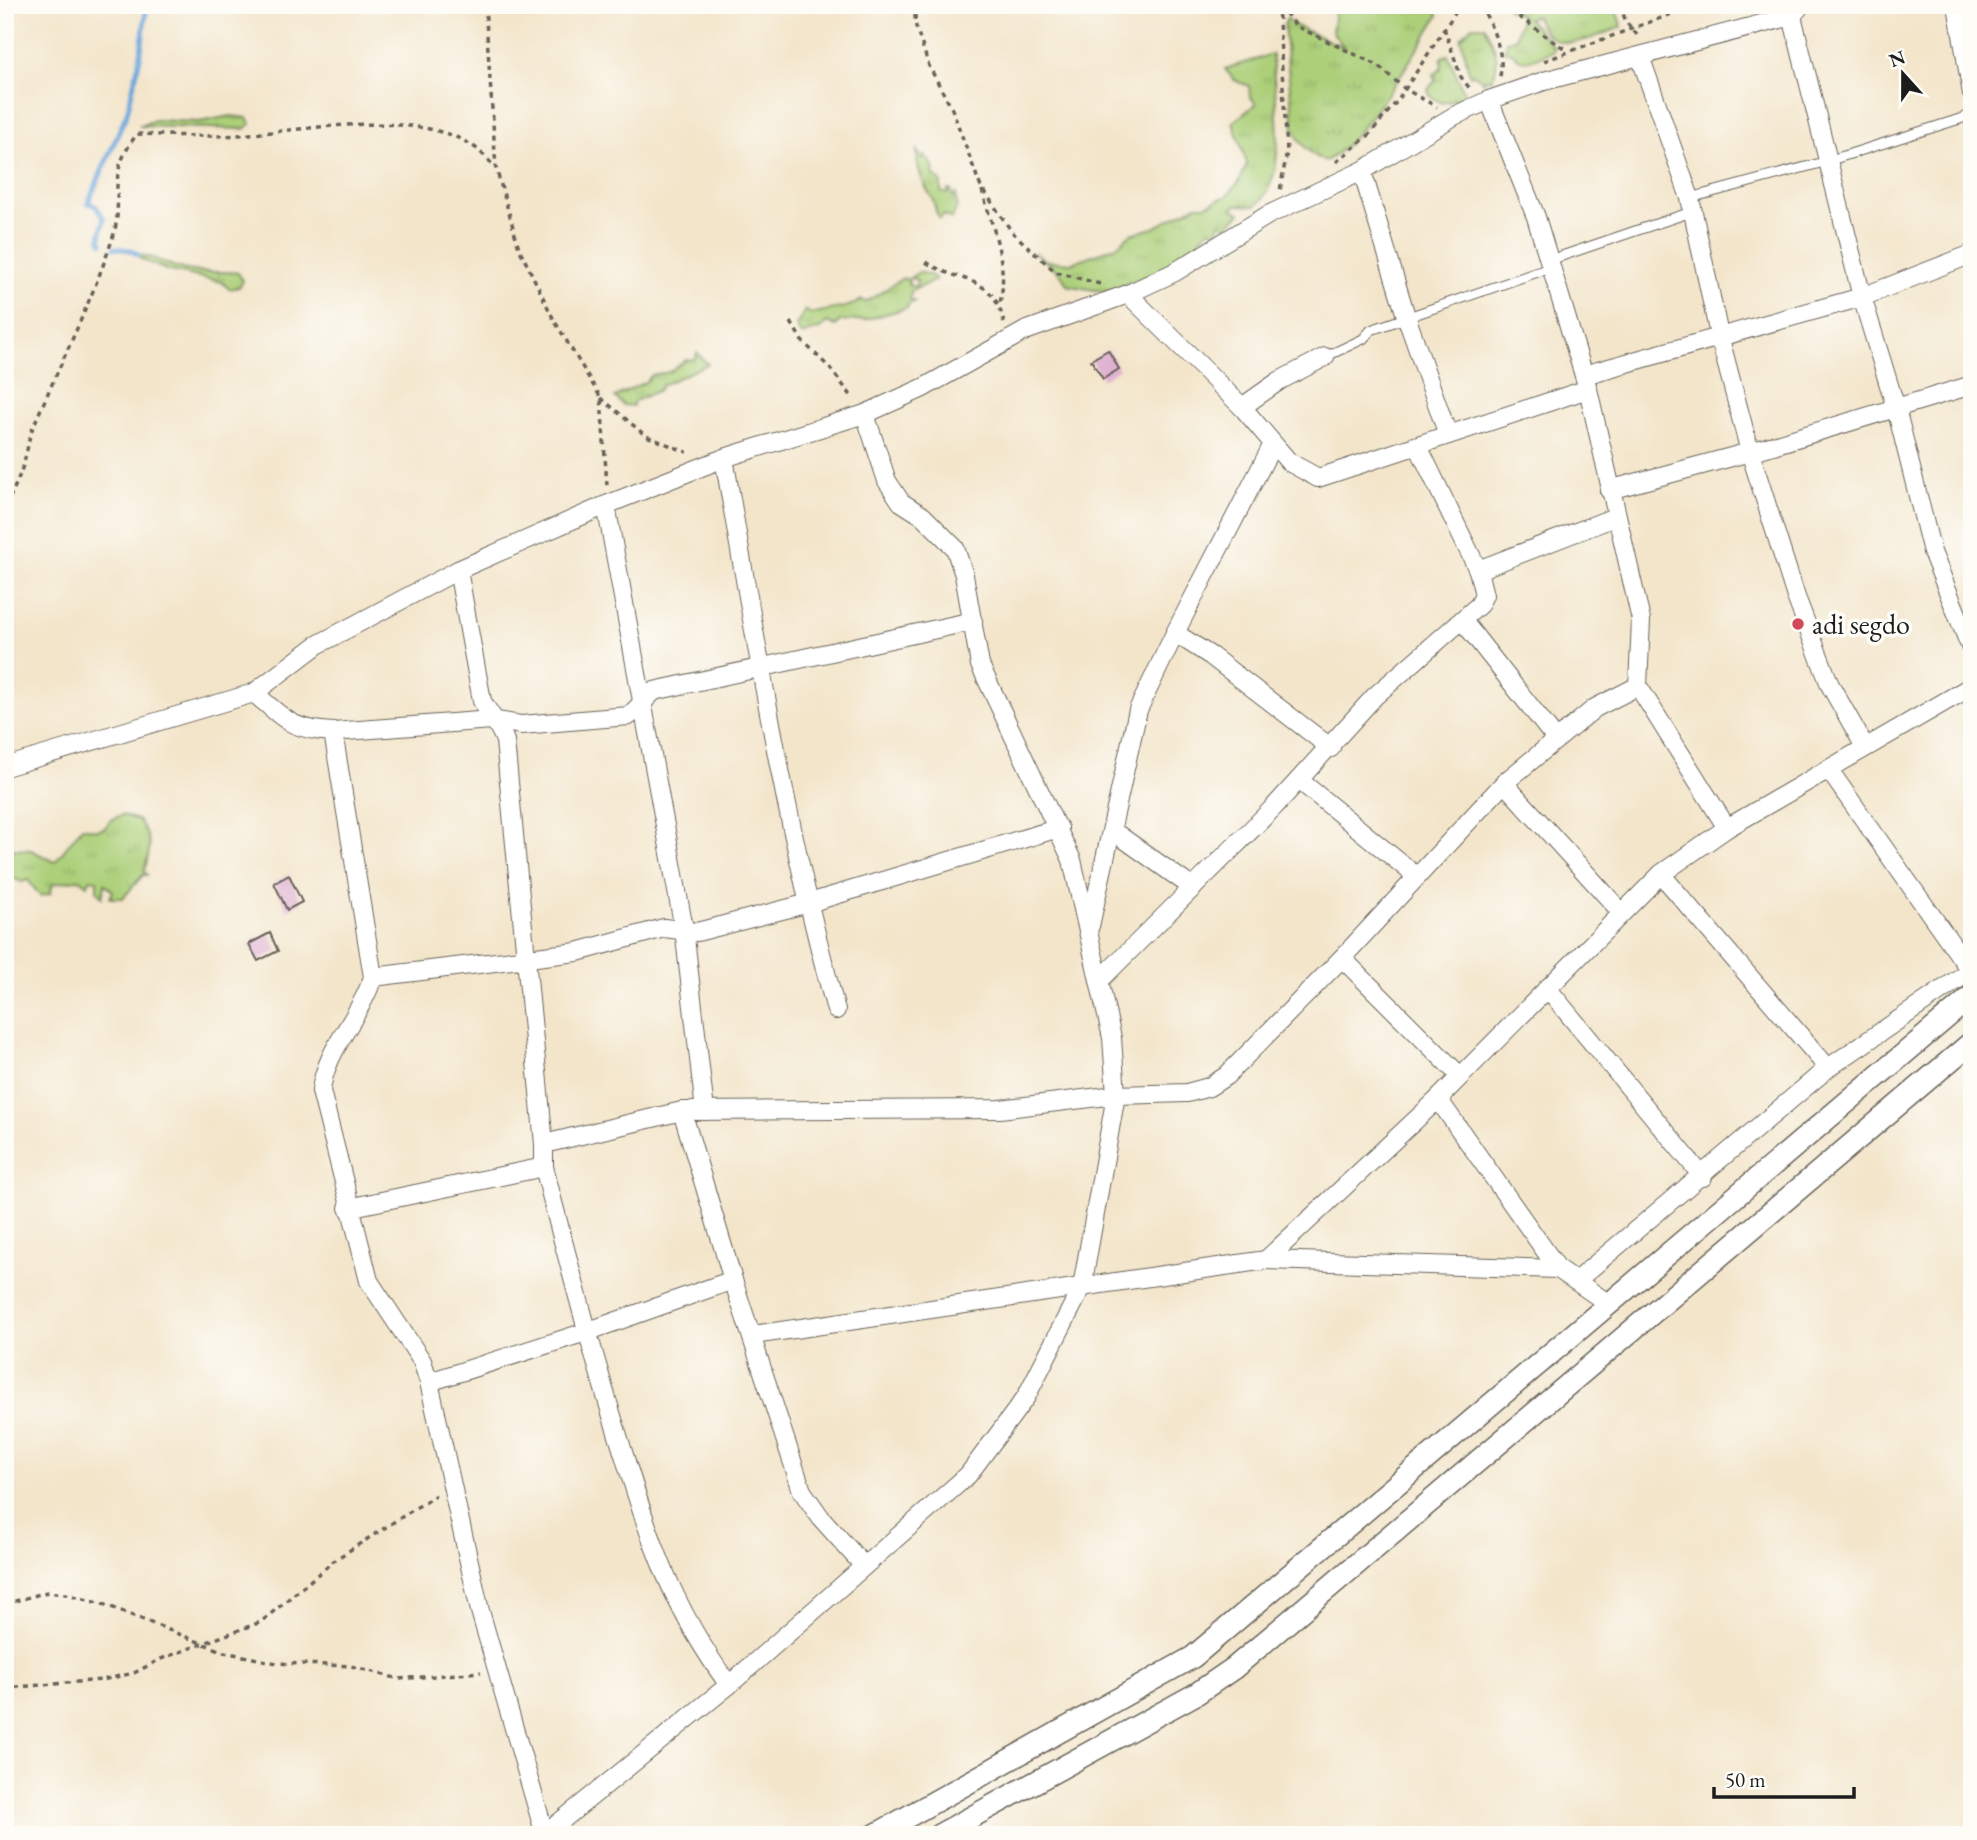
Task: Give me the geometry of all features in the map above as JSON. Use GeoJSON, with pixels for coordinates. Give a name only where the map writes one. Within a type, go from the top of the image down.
{"type":"FeatureCollection","features":[{"type":"Feature","properties":{"kind":"street"},"geometry":{"type":"LineString","coordinates":[[1957,5],[1972,94]]}},
{"type":"Feature","properties":{"kind":"street"},"geometry":{"type":"LineString","coordinates":[[7,766],[254,693],[317,645],[458,570],[606,505],[724,458],[866,414],[923,388],[1008,340],[1128,294],[1175,272],[1268,215],[1362,171],[1454,116],[1491,90],[1544,81],[1796,11],[1828,161],[1862,297],[1896,408],[1932,552],[1972,651]]}},
{"type":"Feature","properties":{"kind":"street"},"geometry":{"type":"LineString","coordinates":[[1640,56],[1692,204],[1719,335],[1750,453],[1796,597],[1830,685],[1865,747]]}},
{"type":"Feature","properties":{"kind":"street"},"geometry":{"type":"LineString","coordinates":[[1491,90],[1551,263],[1586,382],[1615,517],[1641,620],[1638,685],[1727,828]]}},
{"type":"Feature","properties":{"kind":"street"},"geometry":{"type":"LineString","coordinates":[[1362,171],[1406,316],[1448,435]]}},
{"type":"Feature","properties":{"kind":"street"},"geometry":{"type":"LineString","coordinates":[[1128,294],[1242,407],[1289,462],[1318,478],[1418,446],[1719,335],[1862,297],[1972,254]]}},
{"type":"Feature","properties":{"kind":"street"},"geometry":{"type":"LineString","coordinates":[[1242,407],[1279,382],[1325,358]]}},
{"type":"Feature","properties":{"kind":"street"},"geometry":{"type":"LineString","coordinates":[[1609,490],[1750,453],[1972,385]]}},
{"type":"Feature","properties":{"kind":"street"},"geometry":{"type":"LineString","coordinates":[[333,732],[373,977],[360,1011],[328,1062],[321,1090],[348,1208],[369,1281],[422,1361],[429,1381],[480,1611],[545,1835],[729,1685],[968,1475],[1026,1397],[1082,1287],[1116,1095],[1112,1038],[1072,860],[980,665],[956,548],[923,516],[901,502],[887,481],[866,414]]}},
{"type":"Feature","properties":{"kind":"street"},"geometry":{"type":"LineString","coordinates":[[1088,932],[1139,710],[1175,633],[1273,444]]}},
{"type":"Feature","properties":{"kind":"street"},"geometry":{"type":"LineString","coordinates":[[1099,981],[1331,748],[1375,696],[1479,605],[1484,595],[1478,570],[1418,446]]}},
{"type":"Feature","properties":{"kind":"street"},"geometry":{"type":"LineString","coordinates":[[724,458],[760,666],[809,903],[836,1010]]}},
{"type":"Feature","properties":{"kind":"street"},"geometry":{"type":"LineString","coordinates":[[606,505],[684,929],[705,1111]]}},
{"type":"Feature","properties":{"kind":"street"},"geometry":{"type":"LineString","coordinates":[[1478,570],[1615,517]]}},
{"type":"Feature","properties":{"kind":"street"},"geometry":{"type":"LineString","coordinates":[[458,570],[482,701],[492,720],[500,726],[505,741],[544,1167],[586,1332],[657,1559],[698,1643],[729,1685]]}},
{"type":"Feature","properties":{"kind":"street"},"geometry":{"type":"LineString","coordinates":[[254,693],[293,726],[333,732],[492,720],[521,725],[629,716],[654,691],[973,621]]}},
{"type":"Feature","properties":{"kind":"street"},"geometry":{"type":"LineString","coordinates":[[1463,621],[1555,738]]}},
{"type":"Feature","properties":{"kind":"street"},"geometry":{"type":"LineString","coordinates":[[1175,633],[1211,656],[1331,748]]}},
{"type":"Feature","properties":{"kind":"street"},"geometry":{"type":"LineString","coordinates":[[544,1144],[682,1111],[1000,1109],[1116,1095],[1188,1093],[1209,1087],[1226,1076],[1342,958],[1504,783],[1555,738],[1595,708],[1638,685]]}},
{"type":"Feature","properties":{"kind":"street"},"geometry":{"type":"LineString","coordinates":[[1266,1261],[1438,1099],[1661,874],[1727,828],[1972,686]]}},
{"type":"Feature","properties":{"kind":"street"},"geometry":{"type":"LineString","coordinates":[[1577,1280],[1703,1177],[1828,1068],[1971,972],[1829,770]]}},
{"type":"Feature","properties":{"kind":"street"},"geometry":{"type":"LineString","coordinates":[[1299,780],[1416,876]]}},
{"type":"Feature","properties":{"kind":"street"},"geometry":{"type":"LineString","coordinates":[[1504,783],[1622,913]]}},
{"type":"Feature","properties":{"kind":"street"},"geometry":{"type":"LineString","coordinates":[[373,977],[577,951],[664,928],[697,932],[809,903],[1059,828]]}},
{"type":"Feature","properties":{"kind":"street"},"geometry":{"type":"LineString","coordinates":[[1113,831],[1193,888]]}},
{"type":"Feature","properties":{"kind":"street"},"geometry":{"type":"LineString","coordinates":[[1661,874],[1828,1068]]}},
{"type":"Feature","properties":{"kind":"street"},"geometry":{"type":"LineString","coordinates":[[1342,958],[1460,1076]]}},
{"type":"Feature","properties":{"kind":"street"},"geometry":{"type":"LineString","coordinates":[[1547,988],[1703,1177]]}},
{"type":"Feature","properties":{"kind":"street"},"geometry":{"type":"LineString","coordinates":[[875,1835],[1193,1657],[1972,996]]}},
{"type":"Feature","properties":{"kind":"street"},"geometry":{"type":"LineString","coordinates":[[939,1835],[1196,1694],[1234,1668],[1972,1042]]}},
{"type":"Feature","properties":{"kind":"street"},"geometry":{"type":"LineString","coordinates":[[1438,1099],[1558,1269],[1609,1304]]}},
{"type":"Feature","properties":{"kind":"street"},"geometry":{"type":"LineString","coordinates":[[682,1111],[733,1280],[802,1491],[821,1518],[863,1565]]}},
{"type":"Feature","properties":{"kind":"street"},"geometry":{"type":"LineString","coordinates":[[348,1208],[544,1167]]}},
{"type":"Feature","properties":{"kind":"street"},"geometry":{"type":"LineString","coordinates":[[753,1335],[1266,1261],[1558,1269]]}},
{"type":"Feature","properties":{"kind":"street"},"geometry":{"type":"LineString","coordinates":[[429,1381],[586,1332],[733,1280]]}},
{"type":"Feature","properties":{"kind":"street"},"geometry":{"type":"LineString","coordinates":[[1404,1478],[1425,1504]]}},
{"type":"Feature","properties":{"kind":"lane"},"geometry":{"type":"LineString","coordinates":[[1325,358],[1363,339],[1371,330],[1551,263],[1692,204],[1966,117],[1972,110]]}},
{"type":"Feature","properties":{"kind":"path"},"geometry":{"type":"LineString","coordinates":[[485,5],[496,168],[519,248],[554,320],[601,398],[646,436],[690,453]]}},
{"type":"Feature","properties":{"kind":"path"},"geometry":{"type":"LineString","coordinates":[[914,5],[916,27],[929,66],[953,109],[980,185],[999,252],[1004,285],[1000,303],[1008,340]]}},
{"type":"Feature","properties":{"kind":"path"},"geometry":{"type":"LineString","coordinates":[[1278,5],[1296,26],[1377,65],[1405,89],[1454,116]]}},
{"type":"Feature","properties":{"kind":"path"},"geometry":{"type":"LineString","coordinates":[[1268,215],[1284,180],[1287,151],[1278,5]]}},
{"type":"Feature","properties":{"kind":"path"},"geometry":{"type":"LineString","coordinates":[[1328,168],[1368,136],[1405,89],[1460,5]]}},
{"type":"Feature","properties":{"kind":"path"},"geometry":{"type":"LineString","coordinates":[[1481,5],[1499,47],[1502,71],[1491,90]]}},
{"type":"Feature","properties":{"kind":"path"},"geometry":{"type":"LineString","coordinates":[[1492,5],[1526,18],[1551,41],[1570,51]]}},
{"type":"Feature","properties":{"kind":"path"},"geometry":{"type":"LineString","coordinates":[[1620,5],[1626,22],[1634,29]]}},
{"type":"Feature","properties":{"kind":"path"},"geometry":{"type":"LineString","coordinates":[[1535,66],[1696,5]]}},
{"type":"Feature","properties":{"kind":"path"},"geometry":{"type":"LineString","coordinates":[[1444,28],[1461,76],[1473,92],[1491,90],[1506,80]]}},
{"type":"Feature","properties":{"kind":"path"},"geometry":{"type":"LineString","coordinates":[[5,507],[25,459],[30,435],[71,345],[113,237],[117,211],[115,175],[123,153],[137,134],[249,135],[298,128],[403,126],[430,130],[458,139],[477,149],[496,168]]}},
{"type":"Feature","properties":{"kind":"path"},"geometry":{"type":"LineString","coordinates":[[980,185],[1012,232],[1056,272],[1128,294]]}},
{"type":"Feature","properties":{"kind":"path"},"geometry":{"type":"LineString","coordinates":[[926,262],[953,276],[976,282],[1000,303]]}},
{"type":"Feature","properties":{"kind":"path"},"geometry":{"type":"LineString","coordinates":[[792,322],[802,341],[829,367],[866,414]]}},
{"type":"Feature","properties":{"kind":"path"},"geometry":{"type":"LineString","coordinates":[[601,398],[608,466],[606,505]]}},
{"type":"Feature","properties":{"kind":"path"},"geometry":{"type":"LineString","coordinates":[[5,1688],[118,1677],[272,1615],[336,1559],[452,1485]]}},
{"type":"Feature","properties":{"kind":"path"},"geometry":{"type":"LineString","coordinates":[[5,1604],[40,1593],[65,1594],[106,1605],[203,1644],[252,1659],[351,1666],[385,1678],[497,1670]]}},
{"type":"Feature","properties":{"kind":"green space"},"geometry":{"type":"Polygon","coordinates":[[[1336,5],[1436,5],[1438,16],[1370,118],[1339,152],[1325,161],[1306,148],[1294,129],[1284,25],[1287,18],[1296,26],[1345,48],[1332,32],[1336,5]]]}},
{"type":"Feature","properties":{"kind":"green space"},"geometry":{"type":"Polygon","coordinates":[[[1508,5],[1614,5],[1622,27],[1587,40],[1563,42],[1552,38],[1543,30],[1536,16],[1527,18],[1554,47],[1553,51],[1525,61],[1512,52],[1505,52],[1506,41],[1515,39],[1522,16],[1508,9],[1508,5]]]}},
{"type":"Feature","properties":{"kind":"green space"},"geometry":{"type":"Polygon","coordinates":[[[1472,26],[1485,26],[1494,47],[1497,59],[1492,80],[1487,78],[1484,82],[1474,74],[1470,76],[1461,38],[1472,26]]]}},
{"type":"Feature","properties":{"kind":"green space"},"geometry":{"type":"Polygon","coordinates":[[[1272,54],[1277,113],[1277,157],[1266,193],[1255,206],[1236,205],[1232,209],[1241,213],[1226,227],[1220,223],[1216,233],[1210,229],[1182,259],[1143,278],[1105,292],[1067,285],[1061,274],[1034,252],[1047,261],[1071,263],[1115,247],[1131,234],[1154,228],[1196,205],[1206,205],[1227,196],[1239,182],[1247,164],[1233,122],[1256,104],[1250,96],[1249,86],[1234,80],[1225,69],[1272,54]]]}},
{"type":"Feature","properties":{"kind":"green space"},"geometry":{"type":"Polygon","coordinates":[[[1448,55],[1465,95],[1442,103],[1430,96],[1428,89],[1436,80],[1433,75],[1441,69],[1442,57],[1448,55]]]}},
{"type":"Feature","properties":{"kind":"green space"},"geometry":{"type":"Polygon","coordinates":[[[231,116],[247,118],[251,124],[244,129],[139,126],[155,120],[199,122],[231,116]]]}},
{"type":"Feature","properties":{"kind":"green space"},"geometry":{"type":"Polygon","coordinates":[[[917,151],[922,159],[925,155],[933,167],[934,176],[941,181],[941,192],[948,194],[948,190],[951,190],[953,198],[956,194],[957,206],[952,219],[943,215],[940,219],[938,216],[921,176],[917,151]]]}},
{"type":"Feature","properties":{"kind":"green space"},"geometry":{"type":"Polygon","coordinates":[[[139,255],[190,271],[238,273],[243,281],[239,287],[229,289],[222,282],[166,270],[139,258],[139,255]]]}},
{"type":"Feature","properties":{"kind":"green space"},"geometry":{"type":"Polygon","coordinates":[[[919,272],[933,276],[936,280],[911,291],[910,299],[915,302],[910,303],[907,308],[865,320],[840,321],[836,326],[827,322],[822,328],[801,335],[796,326],[805,310],[811,314],[845,307],[861,300],[866,302],[903,278],[909,280],[908,285],[916,287],[917,280],[910,278],[919,272]]]}},
{"type":"Feature","properties":{"kind":"green space"},"geometry":{"type":"Polygon","coordinates":[[[697,353],[708,364],[662,385],[659,390],[633,402],[633,406],[623,405],[615,397],[647,381],[652,375],[669,372],[686,360],[695,359],[697,353]]]}},
{"type":"Feature","properties":{"kind":"green space"},"geometry":{"type":"Polygon","coordinates":[[[122,815],[138,820],[149,845],[144,871],[147,875],[143,875],[123,898],[110,898],[113,891],[105,884],[102,897],[97,891],[97,880],[91,879],[87,885],[80,879],[53,884],[50,894],[40,896],[28,880],[22,882],[5,875],[5,849],[31,850],[55,862],[82,827],[96,830],[105,828],[110,820],[122,815]]]}},
{"type":"Feature","properties":{"kind":"building"},"geometry":{"type":"Polygon","coordinates":[[[1108,350],[1119,369],[1103,379],[1091,360],[1108,350]]]}},
{"type":"Feature","properties":{"kind":"building"},"geometry":{"type":"Polygon","coordinates":[[[289,875],[302,902],[287,910],[274,883],[289,875]]]}},
{"type":"Feature","properties":{"kind":"building"},"geometry":{"type":"Polygon","coordinates":[[[270,933],[278,951],[258,961],[249,944],[270,933]]]}},
{"type":"Feature","properties":{"kind":"waterway"},"geometry":{"type":"LineString","coordinates":[[102,243],[100,237],[104,219],[96,206],[88,203],[127,113],[140,58],[147,5]]}},
{"type":"Feature","properties":{"kind":"waterway"},"geometry":{"type":"LineString","coordinates":[[114,248],[130,250],[139,255]]}},
{"type":"Feature","properties":{"kind":"place","name":"adi segdo"},"geometry":{"type":"Point","coordinates":[1798,624]}}]}
